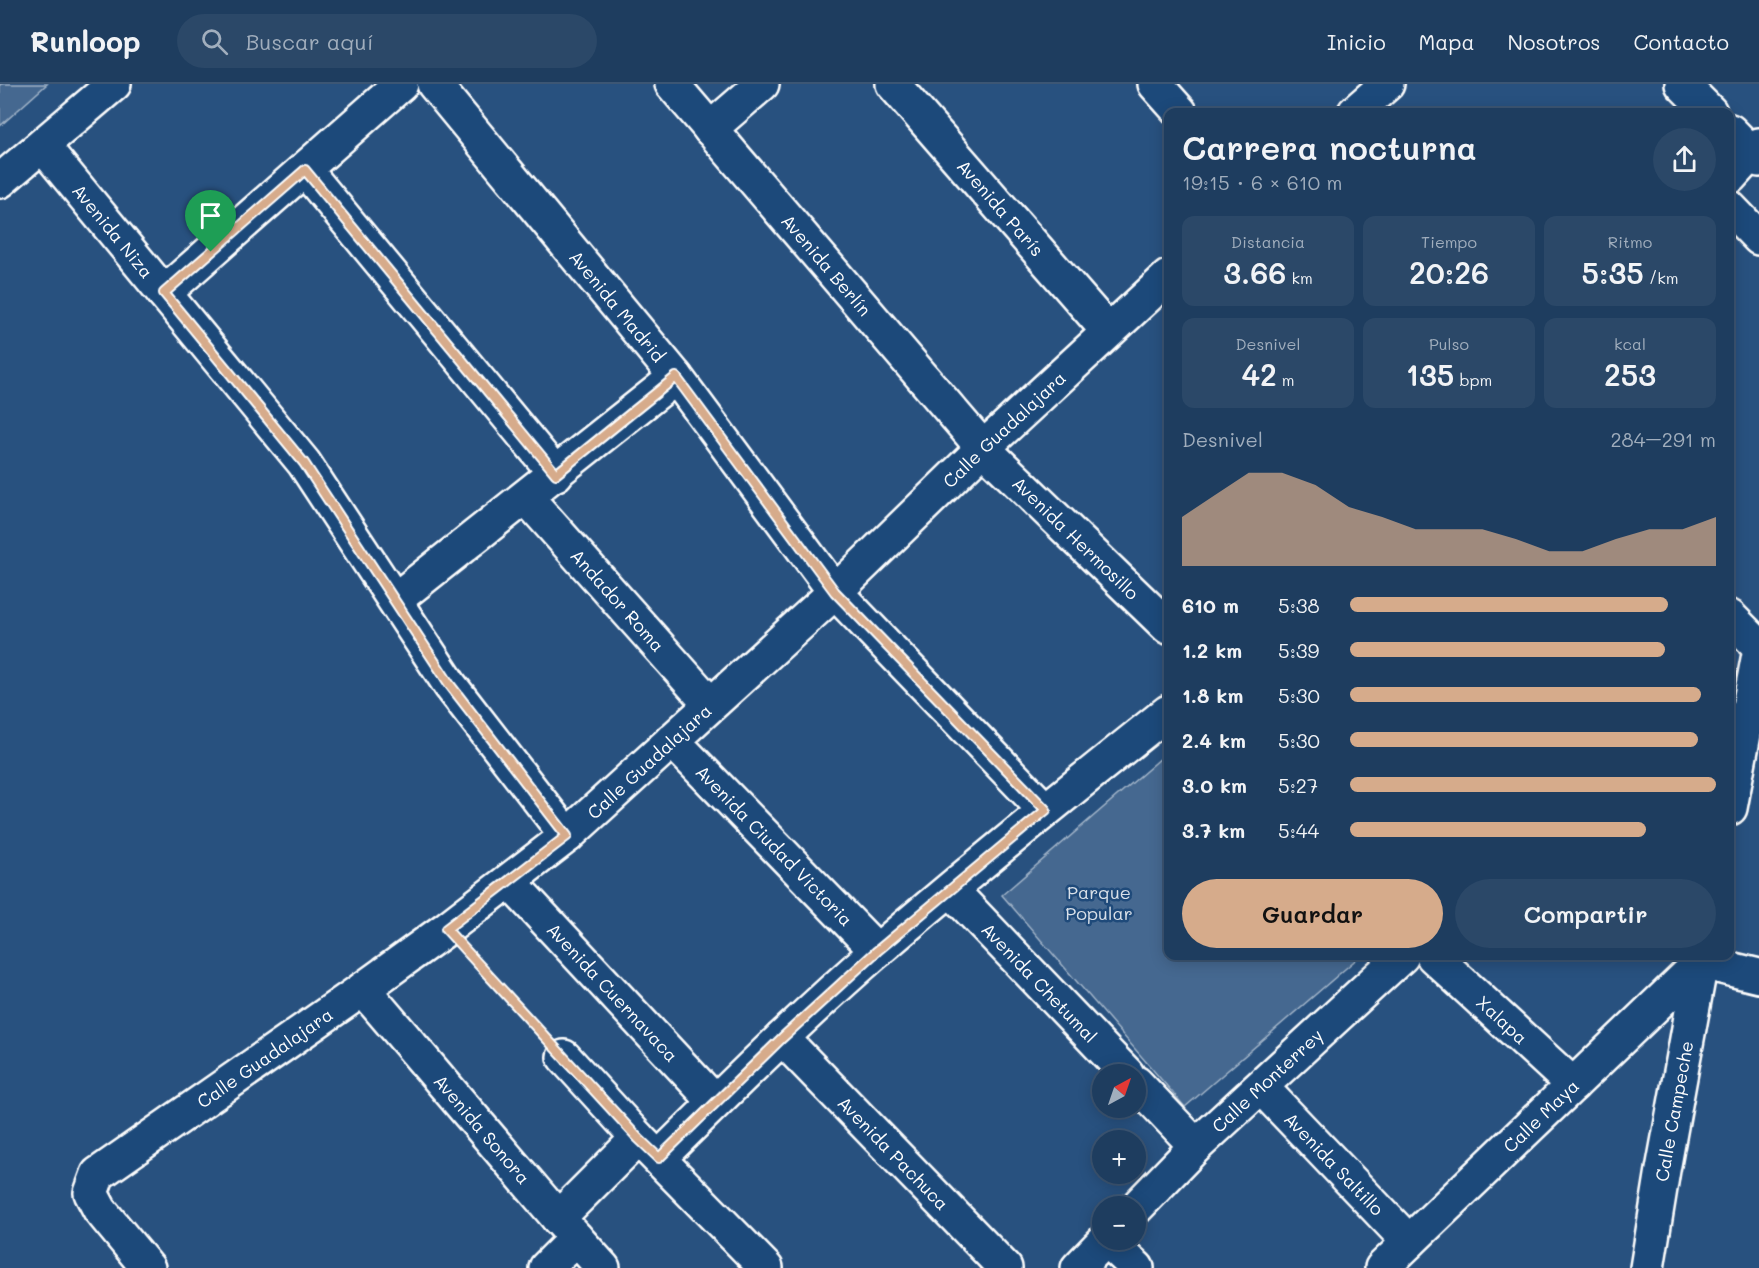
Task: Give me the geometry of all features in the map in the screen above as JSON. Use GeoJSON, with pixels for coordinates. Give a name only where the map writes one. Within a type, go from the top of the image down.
{"type":"FeatureCollection","features":[{"type":"Feature","properties":{"kind":"street"},"geometry":{"type":"LineString","coordinates":[[0,181],[114,84]]}},
{"type":"Feature","properties":{"kind":"street"},"geometry":{"type":"LineString","coordinates":[[164,293],[401,84]]}},
{"type":"Feature","properties":{"kind":"street","name":"Avenida Madrid"},"geometry":{"type":"LineString","coordinates":[[434,84],[676,377],[835,592],[1046,810]]}},
{"type":"Feature","properties":{"kind":"street","name":"Avenida Berlín"},"geometry":{"type":"LineString","coordinates":[[672,84],[983,448]]}},
{"type":"Feature","properties":{"kind":"street"},"geometry":{"type":"LineString","coordinates":[[710,129],[762,84]]}},
{"type":"Feature","properties":{"kind":"street","name":"Avenida París"},"geometry":{"type":"LineString","coordinates":[[893,84],[1108,331]]}},
{"type":"Feature","properties":{"kind":"street"},"geometry":{"type":"LineString","coordinates":[[1155,84],[1176,108]]}},
{"type":"Feature","properties":{"kind":"street"},"geometry":{"type":"LineString","coordinates":[[1360,108],[1387,84]]}},
{"type":"Feature","properties":{"kind":"street"},"geometry":{"type":"LineString","coordinates":[[1682,84],[1706,108]]}},
{"type":"Feature","properties":{"kind":"street","name":"Avenida Niza"},"geometry":{"type":"LineString","coordinates":[[43,146],[304,463],[450,685],[567,836]]}},
{"type":"Feature","properties":{"kind":"street"},"geometry":{"type":"LineString","coordinates":[[1734,171],[1750,147]]}},
{"type":"Feature","properties":{"kind":"street"},"geometry":{"type":"LineString","coordinates":[[305,170],[556,474]]}},
{"type":"Feature","properties":{"kind":"street"},"geometry":{"type":"LineString","coordinates":[[1734,212],[1759,238]]}},
{"type":"Feature","properties":{"kind":"street","name":"Calle Guadalajara"},"geometry":{"type":"LineString","coordinates":[[148,1268],[100,1210],[91,1193],[98,1174],[363,989],[446,929],[567,836],[835,592],[983,448],[1108,331],[1164,290]]}},
{"type":"Feature","properties":{"kind":"street"},"geometry":{"type":"LineString","coordinates":[[395,600],[676,377]]}},
{"type":"Feature","properties":{"kind":"street","name":"Avenida Hermosillo"},"geometry":{"type":"LineString","coordinates":[[983,448],[1164,623]]}},
{"type":"Feature","properties":{"kind":"street","name":"Andador Roma"},"geometry":{"type":"LineString","coordinates":[[526,497],[710,704]]}},
{"type":"Feature","properties":{"kind":"street"},"geometry":{"type":"LineString","coordinates":[[1734,621],[1759,646]]}},
{"type":"Feature","properties":{"kind":"street"},"geometry":{"type":"LineString","coordinates":[[1734,787],[1759,654]]}},
{"type":"Feature","properties":{"kind":"street"},"geometry":{"type":"LineString","coordinates":[[546,1268],[567,1228],[649,1148],[716,1102],[877,951],[1164,715]]}},
{"type":"Feature","properties":{"kind":"street","name":"Avenida Ciudad Victoria"},"geometry":{"type":"LineString","coordinates":[[672,740],[877,951]]}},
{"type":"Feature","properties":{"kind":"street","name":"Avenida Cuernavaca"},"geometry":{"type":"LineString","coordinates":[[509,881],[716,1102]]}},
{"type":"Feature","properties":{"kind":"street","name":"Avenida Chetumal"},"geometry":{"type":"LineString","coordinates":[[951,890],[1117,1064]]}},
{"type":"Feature","properties":{"kind":"street","name":"Calle Monterrey"},"geometry":{"type":"LineString","coordinates":[[1146,1198],[1196,1146],[1398,960]]}},
{"type":"Feature","properties":{"kind":"street","name":"Xalapa"},"geometry":{"type":"LineString","coordinates":[[1437,960],[1573,1085]]}},
{"type":"Feature","properties":{"kind":"street","name":"Calle Maya"},"geometry":{"type":"LineString","coordinates":[[1382,1268],[1700,960]]}},
{"type":"Feature","properties":{"kind":"street","name":"Calle Campeche"},"geometry":{"type":"LineString","coordinates":[[1647,1268],[1701,960]]}},
{"type":"Feature","properties":{"kind":"street"},"geometry":{"type":"LineString","coordinates":[[1704,960],[1759,976]]}},
{"type":"Feature","properties":{"kind":"street","name":"Avenida Sonora"},"geometry":{"type":"LineString","coordinates":[[363,989],[603,1268]]}},
{"type":"Feature","properties":{"kind":"street","name":"Avenida Pachuca"},"geometry":{"type":"LineString","coordinates":[[782,1038],[1005,1268]]}},
{"type":"Feature","properties":{"kind":"street"},"geometry":{"type":"LineString","coordinates":[[564,1057],[766,1268]]}},
{"type":"Feature","properties":{"kind":"street","name":"Avenida Saltillo"},"geometry":{"type":"LineString","coordinates":[[1261,1087],[1409,1242]]}},
{"type":"Feature","properties":{"kind":"street"},"geometry":{"type":"LineString","coordinates":[[1146,1094],[1196,1146]]}},
{"type":"Feature","properties":{"kind":"street"},"geometry":{"type":"LineString","coordinates":[[1078,1268],[1095,1250]]}},
{"type":"Feature","properties":{"kind":"street"},"geometry":{"type":"LineString","coordinates":[[1118,1250],[1137,1268]]}},
{"type":"Feature","properties":{"kind":"path"},"geometry":{"type":"LineString","coordinates":[[446,929],[564,1057]]}},
{"type":"Feature","properties":{"kind":"green space"},"geometry":{"type":"Polygon","coordinates":[[[0,84],[47,84],[0,126],[0,84]]]}},
{"type":"Feature","properties":{"kind":"green space","name":"Parque Popular"},"geometry":{"type":"Polygon","coordinates":[[[1164,755],[1164,960],[1355,960],[1185,1107],[1002,895],[1164,755]]]}},
{"type":"Feature","properties":{"kind":"route"},"geometry":{"type":"LineString","coordinates":[[305,170],[556,474],[676,377],[835,592],[1046,810],[877,951],[782,1038],[659,1158],[446,929],[567,836],[450,685],[304,463],[164,293],[211,252],[305,170]]}}]}
